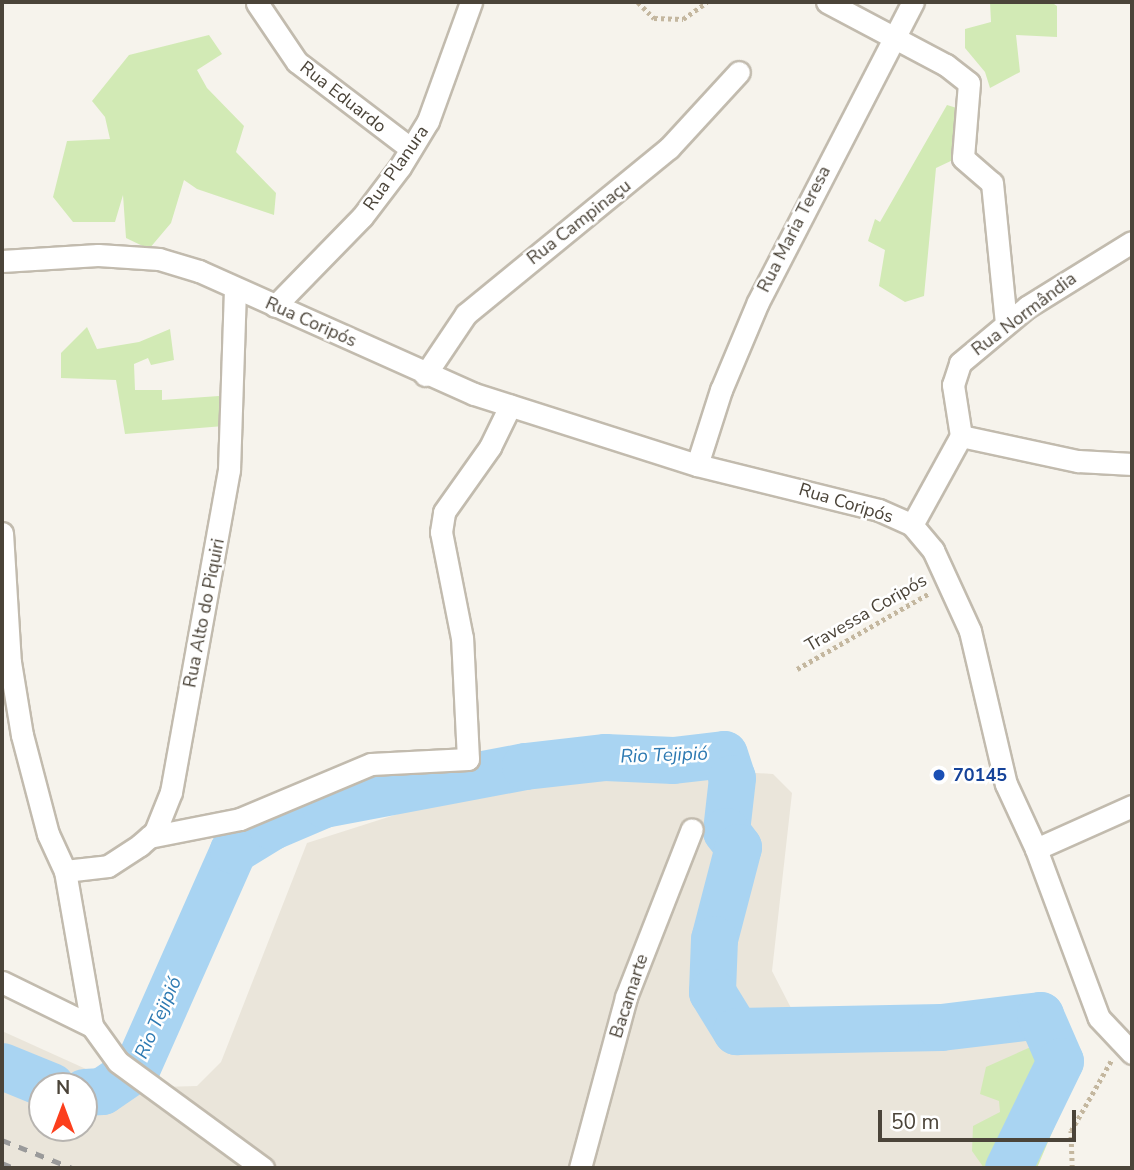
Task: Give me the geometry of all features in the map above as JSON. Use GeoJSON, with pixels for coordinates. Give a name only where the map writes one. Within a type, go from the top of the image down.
{"type":"FeatureCollection","features":[{"type":"Feature","properties":{"kind":"street","name":"Rua Planura"},"geometry":{"type":"LineString","coordinates":[[275,306],[362,216],[411,149],[448,74],[471,2]]}},
{"type":"Feature","properties":{"kind":"street"},"geometry":{"type":"LineString","coordinates":[[827,2],[893,35],[969,83],[962,158],[992,183],[1006,323]]}},
{"type":"Feature","properties":{"kind":"street","name":"Rua Maria Teresa"},"geometry":{"type":"LineString","coordinates":[[696,465],[720,390],[758,302],[893,35],[913,2]]}},
{"type":"Feature","properties":{"kind":"street","name":"Rua Eduardo"},"geometry":{"type":"LineString","coordinates":[[257,3],[296,62],[411,149]]}},
{"type":"Feature","properties":{"kind":"street","name":"Rua Campinaçu"},"geometry":{"type":"LineString","coordinates":[[425,375],[466,314],[669,148],[739,72]]}},
{"type":"Feature","properties":{"kind":"street","name":"Rua Normândia"},"geometry":{"type":"LineString","coordinates":[[961,436],[953,385],[960,363],[1006,323],[1132,242]]}},
{"type":"Feature","properties":{"kind":"street","name":"Rua Coripós"},"geometry":{"type":"LineString","coordinates":[[2,261],[98,255],[159,259],[275,306],[425,375],[510,406],[696,465],[845,500],[912,525],[933,550],[951,583],[970,631],[1006,784],[1036,849],[1099,1018],[1126,1049]]}},
{"type":"Feature","properties":{"kind":"street","name":"Rua Alto do Piquiri"},"geometry":{"type":"LineString","coordinates":[[65,871],[108,866],[149,837],[171,792],[222,519],[233,402],[235,289]]}},
{"type":"Feature","properties":{"kind":"street"},"geometry":{"type":"LineString","coordinates":[[149,837],[240,819],[370,764],[468,759],[462,638],[441,532],[444,512],[490,447],[510,406]]}},
{"type":"Feature","properties":{"kind":"street"},"geometry":{"type":"LineString","coordinates":[[912,525],[961,436],[1068,459],[1132,464]]}},
{"type":"Feature","properties":{"kind":"street"},"geometry":{"type":"LineString","coordinates":[[2,533],[10,662],[22,734],[48,834],[65,871],[92,1026],[118,1062],[262,1168]]}},
{"type":"Feature","properties":{"kind":"street"},"geometry":{"type":"LineString","coordinates":[[1036,849],[1132,806]]}},
{"type":"Feature","properties":{"kind":"street","name":"Bacamarte"},"geometry":{"type":"LineString","coordinates":[[580,1168],[626,997],[692,829]]}},
{"type":"Feature","properties":{"kind":"street"},"geometry":{"type":"LineString","coordinates":[[2,982],[92,1026]]}},
{"type":"Feature","properties":{"kind":"path"},"geometry":{"type":"LineString","coordinates":[[638,2],[654,18],[683,19],[707,2]]}},
{"type":"Feature","properties":{"kind":"path","name":"Travessa Coripós"},"geometry":{"type":"LineString","coordinates":[[797,669],[951,583]]}},
{"type":"Feature","properties":{"kind":"path"},"geometry":{"type":"LineString","coordinates":[[1072,1168],[1071,1131],[1126,1049]]}},
{"type":"Feature","properties":{"kind":"shaded area"},"geometry":{"type":"Polygon","coordinates":[[[660,767],[773,774],[792,793],[772,971],[811,1047],[1058,1026],[1080,1074],[1028,1168],[2,1168],[2,1031],[93,1072],[28,1072],[28,1142],[98,1142],[98,1074],[128,1088],[197,1086],[221,1062],[307,843],[426,805],[660,767]]]}},
{"type":"Feature","properties":{"kind":"green space"},"geometry":{"type":"Polygon","coordinates":[[[990,2],[1051,2],[1057,6],[1057,37],[1016,35],[1020,72],[990,88],[985,72],[965,48],[965,29],[991,22],[990,2]]]}},
{"type":"Feature","properties":{"kind":"green space"},"geometry":{"type":"Polygon","coordinates":[[[209,35],[222,54],[197,70],[207,88],[244,126],[236,152],[276,193],[274,215],[197,189],[184,180],[171,223],[149,249],[126,238],[123,195],[115,222],[73,222],[53,197],[67,141],[110,139],[105,117],[92,101],[129,55],[209,35]]]}},
{"type":"Feature","properties":{"kind":"green space"},"geometry":{"type":"Polygon","coordinates":[[[947,105],[960,109],[955,159],[936,168],[924,296],[905,302],[879,286],[885,250],[868,241],[875,219],[880,222],[947,105]]]}},
{"type":"Feature","properties":{"kind":"green space"},"geometry":{"type":"Polygon","coordinates":[[[87,327],[97,349],[139,342],[170,329],[174,360],[151,365],[148,358],[134,364],[135,390],[162,390],[162,400],[219,396],[224,426],[125,434],[116,380],[61,378],[61,353],[87,327]]]}},
{"type":"Feature","properties":{"kind":"green space"},"geometry":{"type":"Polygon","coordinates":[[[1033,1046],[1067,1097],[1037,1168],[984,1168],[972,1151],[973,1126],[1000,1112],[999,1101],[980,1094],[986,1067],[1033,1046]]]}},
{"type":"Feature","properties":{"kind":"water"},"geometry":{"type":"Polygon","coordinates":[[[1066,1075],[1027,1168],[994,1168],[1050,1076],[1066,1075]]]}},
{"type":"Feature","properties":{"kind":"waterway","name":"Rio Tejipió"},"geometry":{"type":"LineString","coordinates":[[98,1091],[137,1067],[233,850],[272,826],[324,804],[525,766],[605,757],[673,760],[724,754],[732,778],[726,831],[738,847],[714,939],[712,992],[736,1031],[941,1027],[1040,1015],[1060,1061],[1008,1168]]}},
{"type":"Feature","properties":{"kind":"waterway","name":"Rio Tejipió"},"geometry":{"type":"LineString","coordinates":[[2,1066],[28,1077]]}},
{"type":"Feature","properties":{"kind":"railway"},"geometry":{"type":"LineString","coordinates":[[2,1140],[72,1168]]}},
{"type":"Feature","properties":{"kind":"railway"},"geometry":{"type":"LineString","coordinates":[[2,1163],[14,1168]]}},
{"type":"Feature","properties":{"kind":"place","name":"70145"},"geometry":{"type":"Point","coordinates":[939,775]}}]}
